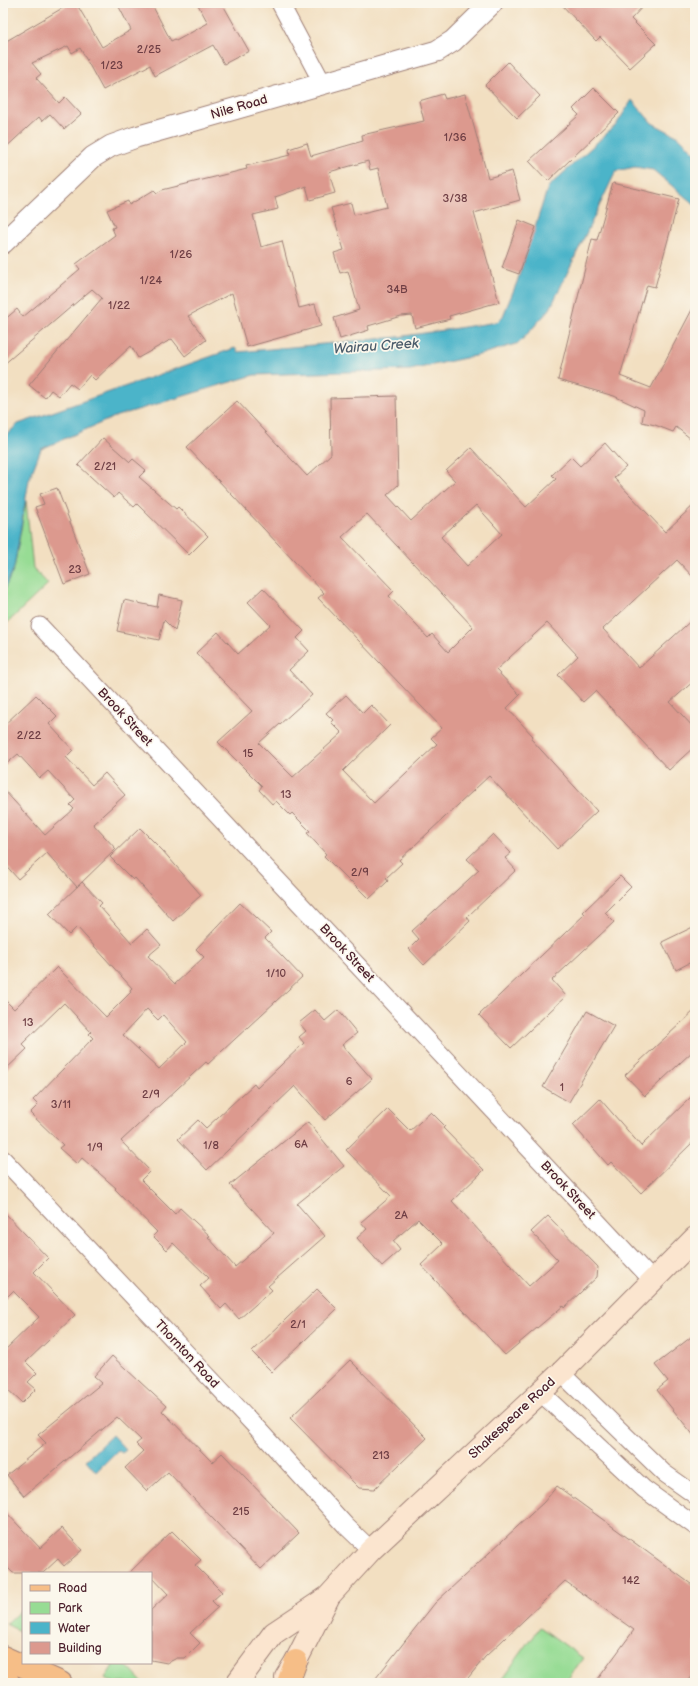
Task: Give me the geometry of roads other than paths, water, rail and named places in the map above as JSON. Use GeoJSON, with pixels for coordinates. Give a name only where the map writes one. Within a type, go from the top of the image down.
{"type":"FeatureCollection","features":[{"type":"Feature","properties":{"kind":"main road","name":"Shakespeare Road"},"geometry":{"type":"LineString","coordinates":[[237,1683],[274,1633],[328,1596],[371,1550],[561,1372],[695,1238]]}},
{"type":"Feature","properties":{"kind":"main road","name":"Shakespeare Road"},"geometry":{"type":"LineString","coordinates":[[281,1683],[296,1661],[328,1596]]}},
{"type":"Feature","properties":{"kind":"main road"},"geometry":{"type":"LineString","coordinates":[[3,1657],[61,1683]]}},
{"type":"Feature","properties":{"kind":"main road"},"geometry":{"type":"LineString","coordinates":[[288,1683],[296,1661]]}},
{"type":"Feature","properties":{"kind":"main road"},"geometry":{"type":"LineString","coordinates":[[3,1676],[9,1683]]}},
{"type":"Feature","properties":{"kind":"street"},"geometry":{"type":"LineString","coordinates":[[280,3],[323,84]]}},
{"type":"Feature","properties":{"kind":"street","name":"Nile Road"},"geometry":{"type":"LineString","coordinates":[[3,243],[93,157],[111,146],[136,136],[437,51],[453,41],[492,3]]}},
{"type":"Feature","properties":{"kind":"street","name":"Brook Street"},"geometry":{"type":"LineString","coordinates":[[40,626],[653,1281]]}},
{"type":"Feature","properties":{"kind":"street","name":"Thornton Road"},"geometry":{"type":"LineString","coordinates":[[3,1159],[246,1417],[346,1526],[371,1550]]}},
{"type":"Feature","properties":{"kind":"street"},"geometry":{"type":"LineString","coordinates":[[561,1372],[664,1473],[695,1495]]}},
{"type":"Feature","properties":{"kind":"street"},"geometry":{"type":"LineString","coordinates":[[540,1392],[644,1490],[695,1526]]}},
{"type":"Feature","properties":{"kind":"water","name":"Wairau Creek"},"geometry":{"type":"Polygon","coordinates":[[[632,100],[652,123],[679,137],[695,153],[695,205],[653,170],[635,167],[616,171],[550,309],[519,343],[479,355],[410,370],[254,375],[117,416],[41,449],[29,480],[14,568],[3,592],[3,438],[18,424],[235,348],[238,352],[398,337],[497,322],[503,316],[517,282],[548,187],[616,125],[632,100]]]}},
{"type":"Feature","properties":{"kind":"water"},"geometry":{"type":"Polygon","coordinates":[[[112,1435],[126,1450],[122,1453],[118,1450],[96,1472],[86,1460],[112,1435]]]}}]}
